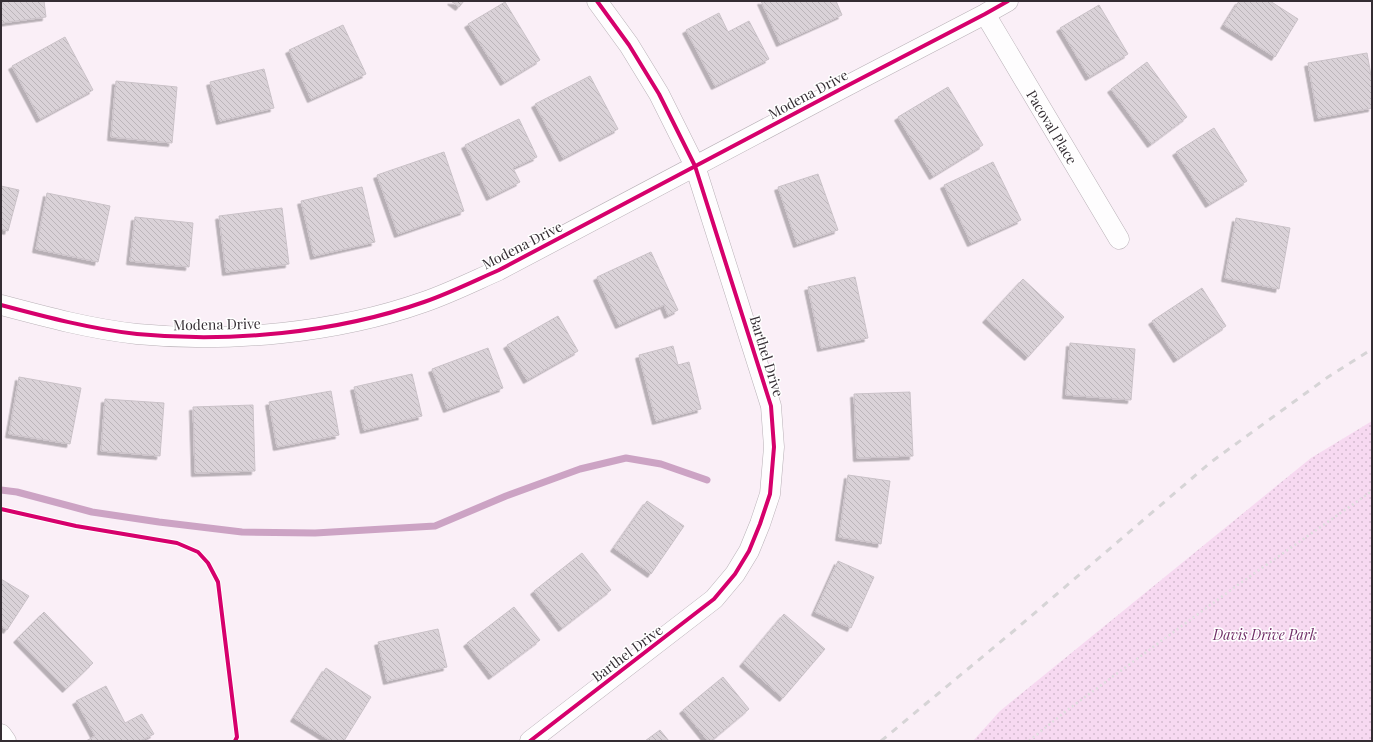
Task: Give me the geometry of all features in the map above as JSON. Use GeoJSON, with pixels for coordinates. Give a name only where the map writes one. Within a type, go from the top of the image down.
{"type":"FeatureCollection","features":[{"type":"Feature","properties":{"kind":"street","name":"Barthel Drive"},"geometry":{"type":"LineString","coordinates":[[530,741],[714,599],[735,574],[749,551],[770,494],[774,447],[771,406],[695,166],[659,94],[629,44],[597,1]]}},
{"type":"Feature","properties":{"kind":"street","name":"Modena Drive"},"geometry":{"type":"LineString","coordinates":[[1,305],[98,328],[137,334],[170,336],[236,336],[303,331],[347,323],[417,304],[456,290],[499,270],[1008,1]]}},
{"type":"Feature","properties":{"kind":"street","name":"Pacoval Place"},"geometry":{"type":"LineString","coordinates":[[985,14],[1120,239]]}},
{"type":"Feature","properties":{"kind":"street"},"geometry":{"type":"LineString","coordinates":[[1,734],[6,741]]}},
{"type":"Feature","properties":{"kind":"path"},"geometry":{"type":"LineString","coordinates":[[1029,741],[1072,707],[1239,584],[1372,491]]}},
{"type":"Feature","properties":{"kind":"green space","name":"Davis Drive Park"},"geometry":{"type":"Polygon","coordinates":[[[1372,421],[1372,741],[973,741],[1000,711],[1311,458],[1372,421]]]}},
{"type":"Feature","properties":{"kind":"building"},"geometry":{"type":"Polygon","coordinates":[[[1,1],[44,1],[46,17],[1,23],[1,1]]]}},
{"type":"Feature","properties":{"kind":"building"},"geometry":{"type":"Polygon","coordinates":[[[451,1],[464,1],[459,7],[451,1]]]}},
{"type":"Feature","properties":{"kind":"building"},"geometry":{"type":"Polygon","coordinates":[[[761,1],[836,1],[842,15],[780,43],[761,1]]]}},
{"type":"Feature","properties":{"kind":"building"},"geometry":{"type":"Polygon","coordinates":[[[1239,1],[1270,1],[1298,19],[1275,57],[1224,25],[1239,1]]]}},
{"type":"Feature","properties":{"kind":"building"},"geometry":{"type":"Polygon","coordinates":[[[505,2],[540,60],[504,82],[468,24],[505,2]]]}},
{"type":"Feature","properties":{"kind":"building"},"geometry":{"type":"Polygon","coordinates":[[[1099,5],[1128,54],[1089,77],[1060,28],[1099,5]]]}},
{"type":"Feature","properties":{"kind":"building"},"geometry":{"type":"Polygon","coordinates":[[[719,13],[728,32],[749,21],[769,59],[715,86],[686,30],[719,13]]]}},
{"type":"Feature","properties":{"kind":"building"},"geometry":{"type":"Polygon","coordinates":[[[343,25],[366,74],[311,99],[289,50],[343,25]]]}},
{"type":"Feature","properties":{"kind":"building"},"geometry":{"type":"Polygon","coordinates":[[[65,37],[93,90],[40,119],[12,66],[65,37]]]}},
{"type":"Feature","properties":{"kind":"building"},"geometry":{"type":"Polygon","coordinates":[[[1367,53],[1372,81],[1372,108],[1318,118],[1308,63],[1367,53]]]}},
{"type":"Feature","properties":{"kind":"building"},"geometry":{"type":"Polygon","coordinates":[[[1147,62],[1187,117],[1151,144],[1111,89],[1147,62]]]}},
{"type":"Feature","properties":{"kind":"building"},"geometry":{"type":"Polygon","coordinates":[[[264,69],[274,108],[220,121],[210,82],[264,69]]]}},
{"type":"Feature","properties":{"kind":"building"},"geometry":{"type":"Polygon","coordinates":[[[590,76],[618,129],[563,158],[535,104],[590,76]]]}},
{"type":"Feature","properties":{"kind":"building"},"geometry":{"type":"Polygon","coordinates":[[[116,81],[177,87],[172,143],[111,137],[116,81]]]}},
{"type":"Feature","properties":{"kind":"building"},"geometry":{"type":"Polygon","coordinates":[[[948,87],[983,145],[933,176],[898,117],[948,87]]]}},
{"type":"Feature","properties":{"kind":"building"},"geometry":{"type":"Polygon","coordinates":[[[519,119],[537,157],[513,168],[520,182],[490,197],[465,145],[519,119]]]}},
{"type":"Feature","properties":{"kind":"building"},"geometry":{"type":"Polygon","coordinates":[[[1214,128],[1247,181],[1209,204],[1176,152],[1214,128]]]}},
{"type":"Feature","properties":{"kind":"building"},"geometry":{"type":"Polygon","coordinates":[[[444,152],[464,211],[398,234],[377,175],[444,152]]]}},
{"type":"Feature","properties":{"kind":"building"},"geometry":{"type":"Polygon","coordinates":[[[993,162],[1021,220],[971,243],[944,185],[993,162]]]}},
{"type":"Feature","properties":{"kind":"building"},"geometry":{"type":"Polygon","coordinates":[[[818,174],[838,230],[797,244],[778,187],[818,174]]]}},
{"type":"Feature","properties":{"kind":"building"},"geometry":{"type":"Polygon","coordinates":[[[1,186],[19,190],[8,231],[1,229],[1,186]]]}},
{"type":"Feature","properties":{"kind":"building"},"geometry":{"type":"Polygon","coordinates":[[[362,187],[375,242],[314,256],[301,201],[362,187]]]}},
{"type":"Feature","properties":{"kind":"building"},"geometry":{"type":"Polygon","coordinates":[[[47,193],[110,206],[98,262],[36,249],[47,193]]]}},
{"type":"Feature","properties":{"kind":"building"},"geometry":{"type":"Polygon","coordinates":[[[282,208],[289,264],[226,272],[219,216],[282,208]]]}},
{"type":"Feature","properties":{"kind":"building"},"geometry":{"type":"Polygon","coordinates":[[[135,217],[193,223],[189,267],[130,261],[135,217]]]}},
{"type":"Feature","properties":{"kind":"building"},"geometry":{"type":"Polygon","coordinates":[[[1236,218],[1290,228],[1279,289],[1225,278],[1236,218]]]}},
{"type":"Feature","properties":{"kind":"building"},"geometry":{"type":"Polygon","coordinates":[[[651,252],[678,310],[668,315],[664,305],[619,325],[597,277],[651,252]]]}},
{"type":"Feature","properties":{"kind":"building"},"geometry":{"type":"Polygon","coordinates":[[[855,277],[868,338],[821,348],[808,287],[855,277]]]}},
{"type":"Feature","properties":{"kind":"building"},"geometry":{"type":"Polygon","coordinates":[[[1023,279],[1064,317],[1028,357],[986,319],[1023,279]]]}},
{"type":"Feature","properties":{"kind":"building"},"geometry":{"type":"Polygon","coordinates":[[[1202,288],[1226,326],[1177,359],[1152,321],[1202,288]]]}},
{"type":"Feature","properties":{"kind":"building"},"geometry":{"type":"Polygon","coordinates":[[[558,316],[578,351],[527,380],[507,345],[558,316]]]}},
{"type":"Feature","properties":{"kind":"building"},"geometry":{"type":"Polygon","coordinates":[[[1070,343],[1135,349],[1131,400],[1066,395],[1070,343]]]}},
{"type":"Feature","properties":{"kind":"building"},"geometry":{"type":"Polygon","coordinates":[[[673,346],[678,365],[689,362],[701,409],[656,421],[639,355],[673,346]]]}},
{"type":"Feature","properties":{"kind":"building"},"geometry":{"type":"Polygon","coordinates":[[[488,348],[503,388],[447,409],[432,369],[488,348]]]}},
{"type":"Feature","properties":{"kind":"building"},"geometry":{"type":"Polygon","coordinates":[[[412,374],[422,416],[364,430],[354,387],[412,374]]]}},
{"type":"Feature","properties":{"kind":"building"},"geometry":{"type":"Polygon","coordinates":[[[19,377],[81,388],[70,444],[9,434],[19,377]]]}},
{"type":"Feature","properties":{"kind":"building"},"geometry":{"type":"Polygon","coordinates":[[[331,391],[339,435],[277,447],[269,402],[331,391]]]}},
{"type":"Feature","properties":{"kind":"building"},"geometry":{"type":"Polygon","coordinates":[[[910,392],[913,456],[857,458],[854,394],[910,392]]]}},
{"type":"Feature","properties":{"kind":"building"},"geometry":{"type":"Polygon","coordinates":[[[105,399],[164,403],[160,456],[101,451],[105,399]]]}},
{"type":"Feature","properties":{"kind":"building"},"geometry":{"type":"Polygon","coordinates":[[[253,405],[255,471],[195,473],[193,407],[253,405]]]}},
{"type":"Feature","properties":{"kind":"building"},"geometry":{"type":"Polygon","coordinates":[[[848,475],[890,481],[881,544],[839,537],[848,475]]]}},
{"type":"Feature","properties":{"kind":"building"},"geometry":{"type":"Polygon","coordinates":[[[647,501],[684,526],[651,574],[614,548],[647,501]]]}},
{"type":"Feature","properties":{"kind":"building"},"geometry":{"type":"Polygon","coordinates":[[[582,553],[611,590],[562,628],[534,591],[582,553]]]}},
{"type":"Feature","properties":{"kind":"building"},"geometry":{"type":"Polygon","coordinates":[[[838,561],[874,577],[851,628],[815,612],[838,561]]]}},
{"type":"Feature","properties":{"kind":"building"},"geometry":{"type":"Polygon","coordinates":[[[1,579],[29,596],[7,630],[1,626],[1,579]]]}},
{"type":"Feature","properties":{"kind":"building"},"geometry":{"type":"Polygon","coordinates":[[[514,607],[540,640],[492,676],[467,643],[514,607]]]}},
{"type":"Feature","properties":{"kind":"building"},"geometry":{"type":"Polygon","coordinates":[[[44,612],[93,663],[66,689],[17,639],[44,612]]]}},
{"type":"Feature","properties":{"kind":"building"},"geometry":{"type":"Polygon","coordinates":[[[784,614],[825,649],[783,698],[743,663],[784,614]]]}},
{"type":"Feature","properties":{"kind":"building"},"geometry":{"type":"Polygon","coordinates":[[[438,629],[447,667],[387,681],[378,642],[438,629]]]}},
{"type":"Feature","properties":{"kind":"building"},"geometry":{"type":"Polygon","coordinates":[[[326,668],[371,697],[344,741],[331,741],[294,718],[326,668]]]}},
{"type":"Feature","properties":{"kind":"building"},"geometry":{"type":"Polygon","coordinates":[[[723,677],[749,709],[711,741],[708,741],[683,710],[723,677]]]}},
{"type":"Feature","properties":{"kind":"building"},"geometry":{"type":"Polygon","coordinates":[[[106,686],[125,723],[142,714],[154,734],[140,741],[86,741],[95,736],[76,701],[106,686]]]}},
{"type":"Feature","properties":{"kind":"building"},"geometry":{"type":"Polygon","coordinates":[[[660,730],[669,741],[645,741],[660,730]]]}},
{"type":"Feature","properties":{"kind":"waterway"},"geometry":{"type":"LineString","coordinates":[[1,490],[17,492],[92,512],[159,522],[242,532],[315,533],[435,526],[506,496],[580,469],[626,458],[661,464],[707,480]]}},
{"type":"Feature","properties":{"kind":"railway"},"geometry":{"type":"LineString","coordinates":[[881,741],[1016,629],[1211,462],[1328,377],[1372,349]]}},
{"type":"Feature","properties":{"kind":"cycle path"},"geometry":{"type":"LineString","coordinates":[[530,741],[714,599],[735,574],[749,551],[770,494],[774,447],[771,406],[695,166],[659,94],[629,45],[597,1]]}},
{"type":"Feature","properties":{"kind":"cycle path"},"geometry":{"type":"LineString","coordinates":[[1,305],[103,329],[137,334],[208,337],[282,333],[319,328],[390,313],[453,291],[499,270],[1008,1]]}},
{"type":"Feature","properties":{"kind":"cycle path"},"geometry":{"type":"LineString","coordinates":[[1,509],[76,526],[177,543],[198,552],[208,563],[218,582],[237,737],[235,741]]}}]}
